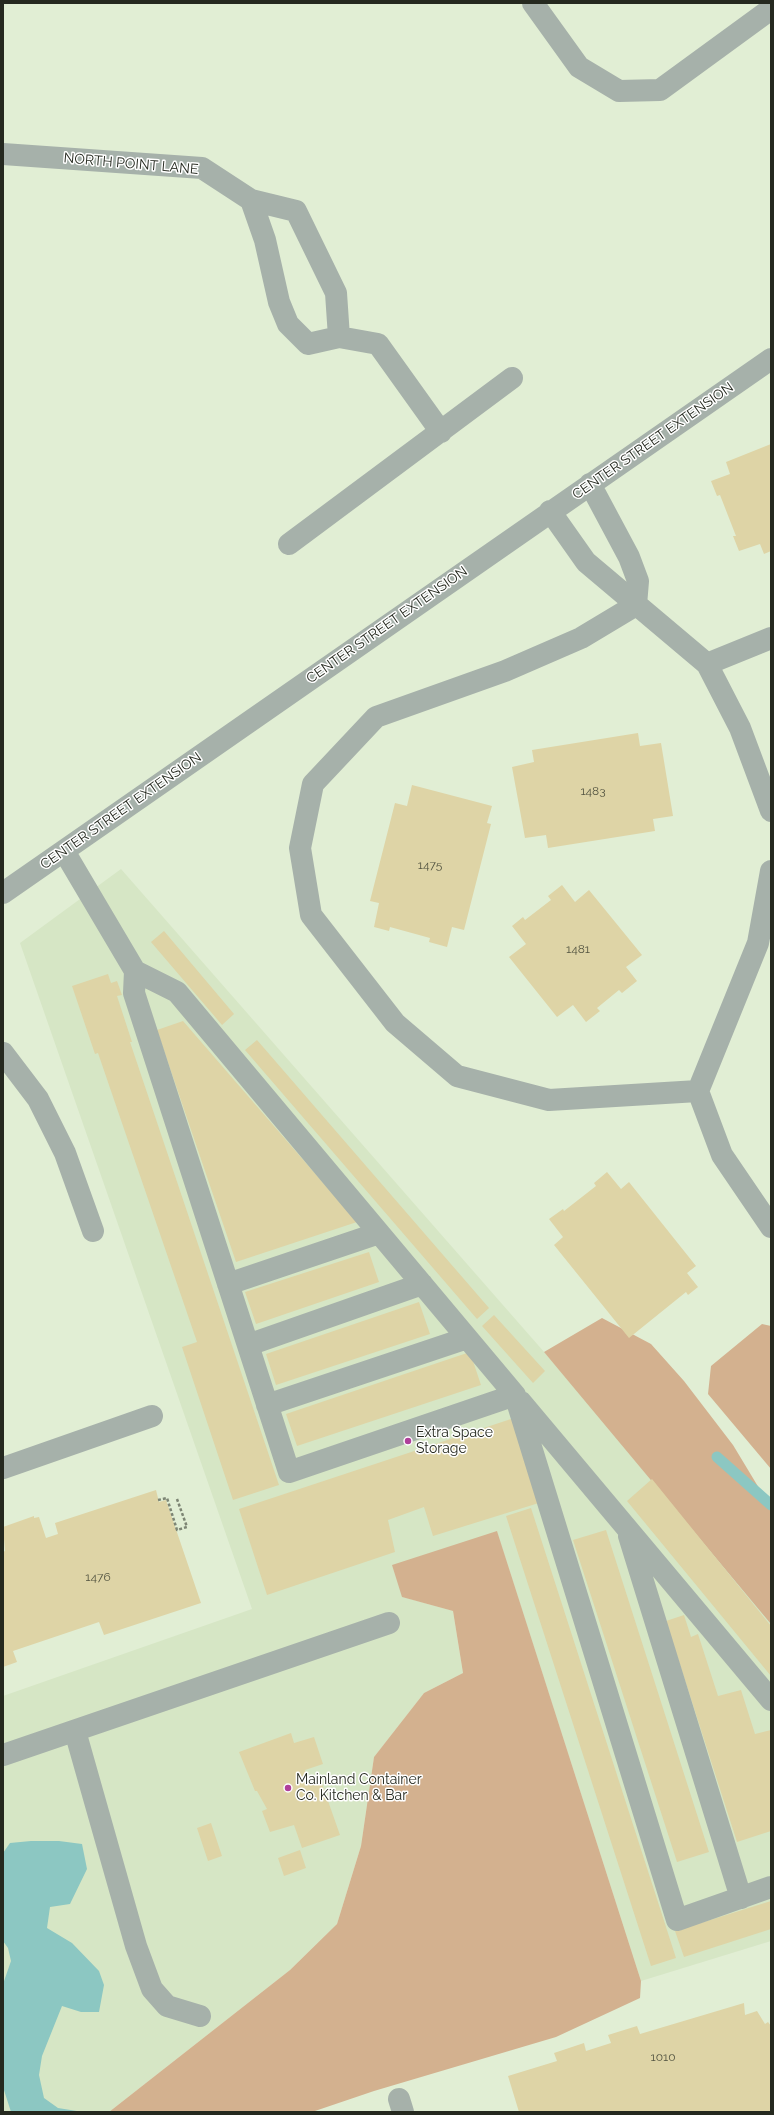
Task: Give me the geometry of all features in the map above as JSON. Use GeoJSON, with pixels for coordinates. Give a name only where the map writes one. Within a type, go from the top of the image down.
{"type":"FeatureCollection","features":[{"type":"Feature","properties":{"kind":"street"},"geometry":{"type":"LineString","coordinates":[[533,3],[579,67],[619,91],[660,90],[771,9]]}},
{"type":"Feature","properties":{"kind":"street","name":"NORTH POINT LANE"},"geometry":{"type":"LineString","coordinates":[[3,154],[202,168],[251,200],[296,211],[336,292],[339,337]]}},
{"type":"Feature","properties":{"kind":"street"},"geometry":{"type":"LineString","coordinates":[[251,200],[265,240],[279,302],[288,324],[308,344],[339,337],[378,344],[441,432]]}},
{"type":"Feature","properties":{"kind":"street","name":"CENTER STREET EXTENSION"},"geometry":{"type":"LineString","coordinates":[[3,893],[550,511],[771,359]]}},
{"type":"Feature","properties":{"kind":"street"},"geometry":{"type":"LineString","coordinates":[[289,544],[512,378]]}},
{"type":"Feature","properties":{"kind":"street"},"geometry":{"type":"LineString","coordinates":[[590,484],[629,556],[638,582],[636,605]]}},
{"type":"Feature","properties":{"kind":"street"},"geometry":{"type":"LineString","coordinates":[[550,511],[586,562],[707,664],[740,728],[771,811]]}},
{"type":"Feature","properties":{"kind":"street"},"geometry":{"type":"LineString","coordinates":[[636,605],[581,638],[511,668],[376,717],[313,784],[300,848],[311,914],[395,1023],[457,1076],[550,1100],[698,1091]]}},
{"type":"Feature","properties":{"kind":"street"},"geometry":{"type":"LineString","coordinates":[[707,664],[771,638]]}},
{"type":"Feature","properties":{"kind":"street"},"geometry":{"type":"LineString","coordinates":[[64,851],[135,971],[177,992],[771,1700]]}},
{"type":"Feature","properties":{"kind":"street"},"geometry":{"type":"LineString","coordinates":[[771,872],[758,943],[698,1091],[722,1155],[771,1227]]}},
{"type":"Feature","properties":{"kind":"street"},"geometry":{"type":"LineString","coordinates":[[135,971],[134,993],[289,1472],[515,1395]]}},
{"type":"Feature","properties":{"kind":"street"},"geometry":{"type":"LineString","coordinates":[[3,1053],[38,1099],[65,1153],[94,1231]]}},
{"type":"Feature","properties":{"kind":"street"},"geometry":{"type":"LineString","coordinates":[[228,1284],[379,1233]]}},
{"type":"Feature","properties":{"kind":"street"},"geometry":{"type":"LineString","coordinates":[[248,1345],[422,1284]]}},
{"type":"Feature","properties":{"kind":"street"},"geometry":{"type":"LineString","coordinates":[[267,1405],[467,1338]]}},
{"type":"Feature","properties":{"kind":"street"},"geometry":{"type":"LineString","coordinates":[[515,1395],[677,1920],[771,1888]]}},
{"type":"Feature","properties":{"kind":"street"},"geometry":{"type":"LineString","coordinates":[[3,1468],[152,1416]]}},
{"type":"Feature","properties":{"kind":"street"},"geometry":{"type":"LineString","coordinates":[[626,1527],[741,1898]]}},
{"type":"Feature","properties":{"kind":"street"},"geometry":{"type":"LineString","coordinates":[[3,1755],[389,1624]]}},
{"type":"Feature","properties":{"kind":"street"},"geometry":{"type":"LineString","coordinates":[[75,1731],[136,1946],[152,1989],[167,2006],[200,2016]]}},
{"type":"Feature","properties":{"kind":"path"},"geometry":{"type":"LineString","coordinates":[[158,1500],[167,1498],[177,1530],[187,1527],[177,1499]]}},
{"type":"Feature","properties":{"kind":"shaded area","name":"Extra Space Storage"},"geometry":{"type":"Polygon","coordinates":[[[121,869],[771,1611],[771,1941],[641,1981],[497,1532],[403,1597],[453,1611],[463,1673],[424,1693],[374,1757],[361,1846],[337,1924],[290,1970],[109,2112],[3,2112],[3,1696],[252,1609],[20,943],[121,869]]]}},
{"type":"Feature","properties":{"kind":"shaded area"},"geometry":{"type":"Polygon","coordinates":[[[602,1318],[651,1344],[684,1381],[733,1445],[771,1508],[771,1624],[544,1352],[602,1318]]]}},
{"type":"Feature","properties":{"kind":"shaded area"},"geometry":{"type":"Polygon","coordinates":[[[762,1324],[771,1326],[771,1469],[708,1394],[711,1366],[762,1324]]]}},
{"type":"Feature","properties":{"kind":"shaded area"},"geometry":{"type":"Polygon","coordinates":[[[497,1531],[641,1981],[640,1998],[556,2037],[374,2091],[312,2112],[109,2112],[290,1970],[337,1924],[361,1846],[374,1757],[424,1693],[463,1673],[453,1611],[402,1597],[392,1565],[497,1531]]]}},
{"type":"Feature","properties":{"kind":"water"},"geometry":{"type":"Polygon","coordinates":[[[59,1841],[82,1844],[87,1869],[70,1904],[50,1907],[47,1928],[72,1943],[99,1971],[104,1985],[99,2012],[81,2012],[62,2006],[42,2056],[39,2075],[44,2098],[58,2108],[83,2112],[11,2112],[3,2087],[3,1984],[11,1961],[8,1948],[3,1941],[3,1853],[10,1843],[59,1841]]]}},
{"type":"Feature","properties":{"kind":"building"},"geometry":{"type":"Polygon","coordinates":[[[771,444],[771,551],[764,554],[760,544],[739,551],[733,536],[736,536],[720,495],[717,496],[711,481],[730,474],[726,462],[771,444]]]}},
{"type":"Feature","properties":{"kind":"building"},"geometry":{"type":"Polygon","coordinates":[[[638,733],[640,746],[661,743],[673,816],[653,819],[655,831],[548,848],[546,835],[525,838],[512,767],[534,762],[532,750],[638,733]]]}},
{"type":"Feature","properties":{"kind":"building"},"geometry":{"type":"Polygon","coordinates":[[[412,785],[492,806],[487,823],[491,824],[464,930],[452,927],[447,947],[429,942],[430,938],[390,927],[389,931],[374,927],[379,903],[370,901],[395,803],[407,806],[412,785]]]}},
{"type":"Feature","properties":{"kind":"building"},"geometry":{"type":"Polygon","coordinates":[[[562,885],[575,902],[589,890],[642,955],[626,967],[637,981],[622,993],[619,990],[597,1008],[600,1011],[586,1022],[573,1005],[557,1017],[509,957],[526,944],[512,926],[523,917],[525,920],[551,900],[548,896],[562,885]]]}},
{"type":"Feature","properties":{"kind":"building"},"geometry":{"type":"Polygon","coordinates":[[[164,931],[234,1014],[222,1025],[151,942],[164,931]]]}},
{"type":"Feature","properties":{"kind":"building"},"geometry":{"type":"Polygon","coordinates":[[[108,974],[111,983],[117,981],[122,995],[117,996],[132,1042],[130,1042],[279,1485],[233,1500],[182,1347],[197,1342],[98,1053],[95,1054],[72,986],[108,974]]]}},
{"type":"Feature","properties":{"kind":"building"},"geometry":{"type":"Polygon","coordinates":[[[183,1021],[357,1222],[236,1262],[157,1030],[183,1021]]]}},
{"type":"Feature","properties":{"kind":"building"},"geometry":{"type":"Polygon","coordinates":[[[257,1040],[489,1308],[477,1319],[245,1050],[257,1040]]]}},
{"type":"Feature","properties":{"kind":"building"},"geometry":{"type":"Polygon","coordinates":[[[607,1172],[621,1189],[629,1182],[696,1266],[687,1273],[698,1287],[688,1295],[686,1292],[629,1338],[554,1245],[563,1237],[549,1219],[563,1209],[564,1211],[596,1186],[594,1183],[607,1172]]]}},
{"type":"Feature","properties":{"kind":"building"},"geometry":{"type":"Polygon","coordinates":[[[369,1252],[379,1282],[256,1324],[245,1292],[369,1252]]]}},
{"type":"Feature","properties":{"kind":"building"},"geometry":{"type":"Polygon","coordinates":[[[419,1302],[430,1334],[276,1385],[266,1354],[419,1302]]]}},
{"type":"Feature","properties":{"kind":"building"},"geometry":{"type":"Polygon","coordinates":[[[494,1315],[545,1371],[533,1383],[482,1326],[494,1315]]]}},
{"type":"Feature","properties":{"kind":"building"},"geometry":{"type":"Polygon","coordinates":[[[470,1352],[481,1385],[297,1446],[286,1414],[470,1352]]]}},
{"type":"Feature","properties":{"kind":"building"},"geometry":{"type":"Polygon","coordinates":[[[514,1418],[542,1502],[433,1536],[424,1507],[388,1520],[395,1552],[267,1595],[239,1509],[514,1418]]]}},
{"type":"Feature","properties":{"kind":"building"},"geometry":{"type":"Polygon","coordinates":[[[652,1479],[771,1626],[771,1676],[627,1501],[652,1479]]]}},
{"type":"Feature","properties":{"kind":"building"},"geometry":{"type":"Polygon","coordinates":[[[156,1490],[159,1502],[166,1500],[201,1603],[104,1635],[99,1622],[13,1651],[17,1662],[3,1667],[3,1552],[5,1551],[3,1527],[34,1516],[34,1518],[39,1517],[46,1538],[58,1534],[55,1523],[156,1490]]]}},
{"type":"Feature","properties":{"kind":"building"},"geometry":{"type":"Polygon","coordinates":[[[531,1508],[676,1958],[651,1966],[506,1516],[531,1508]]]}},
{"type":"Feature","properties":{"kind":"building"},"geometry":{"type":"Polygon","coordinates":[[[606,1530],[709,1852],[677,1862],[573,1540],[606,1530]]]}},
{"type":"Feature","properties":{"kind":"building"},"geometry":{"type":"Polygon","coordinates":[[[684,1615],[691,1637],[698,1634],[718,1696],[741,1690],[755,1734],[771,1730],[771,1831],[737,1842],[666,1621],[684,1615]]]}},
{"type":"Feature","properties":{"kind":"building","name":"Mainland Container Co. Kitchen & Bar"},"geometry":{"type":"Polygon","coordinates":[[[291,1733],[294,1743],[314,1737],[323,1764],[305,1770],[310,1784],[321,1781],[340,1835],[302,1848],[294,1825],[270,1832],[262,1811],[267,1809],[257,1791],[255,1791],[239,1752],[291,1733]]]}},
{"type":"Feature","properties":{"kind":"building"},"geometry":{"type":"Polygon","coordinates":[[[211,1823],[222,1856],[208,1861],[197,1828],[211,1823]]]}},
{"type":"Feature","properties":{"kind":"building"},"geometry":{"type":"Polygon","coordinates":[[[300,1850],[306,1868],[284,1876],[278,1858],[300,1850]]]}},
{"type":"Feature","properties":{"kind":"building"},"geometry":{"type":"Polygon","coordinates":[[[771,1901],[771,1929],[684,1957],[675,1931],[771,1901]]]}},
{"type":"Feature","properties":{"kind":"building"},"geometry":{"type":"Polygon","coordinates":[[[744,2003],[745,2015],[757,2011],[765,2024],[768,2022],[771,2026],[771,2112],[519,2112],[508,2076],[557,2061],[554,2053],[584,2043],[586,2051],[611,2043],[608,2035],[637,2026],[640,2034],[744,2003]]]}},
{"type":"Feature","properties":{"kind":"waterway"},"geometry":{"type":"LineString","coordinates":[[717,1457],[771,1505]]}},
{"type":"Feature","properties":{"kind":"place","name":"Extra Space Storage"},"geometry":{"type":"Point","coordinates":[408,1441]}},
{"type":"Feature","properties":{"kind":"place","name":"Mainland Container Co. Kitchen & Bar"},"geometry":{"type":"Point","coordinates":[288,1788]}}]}
